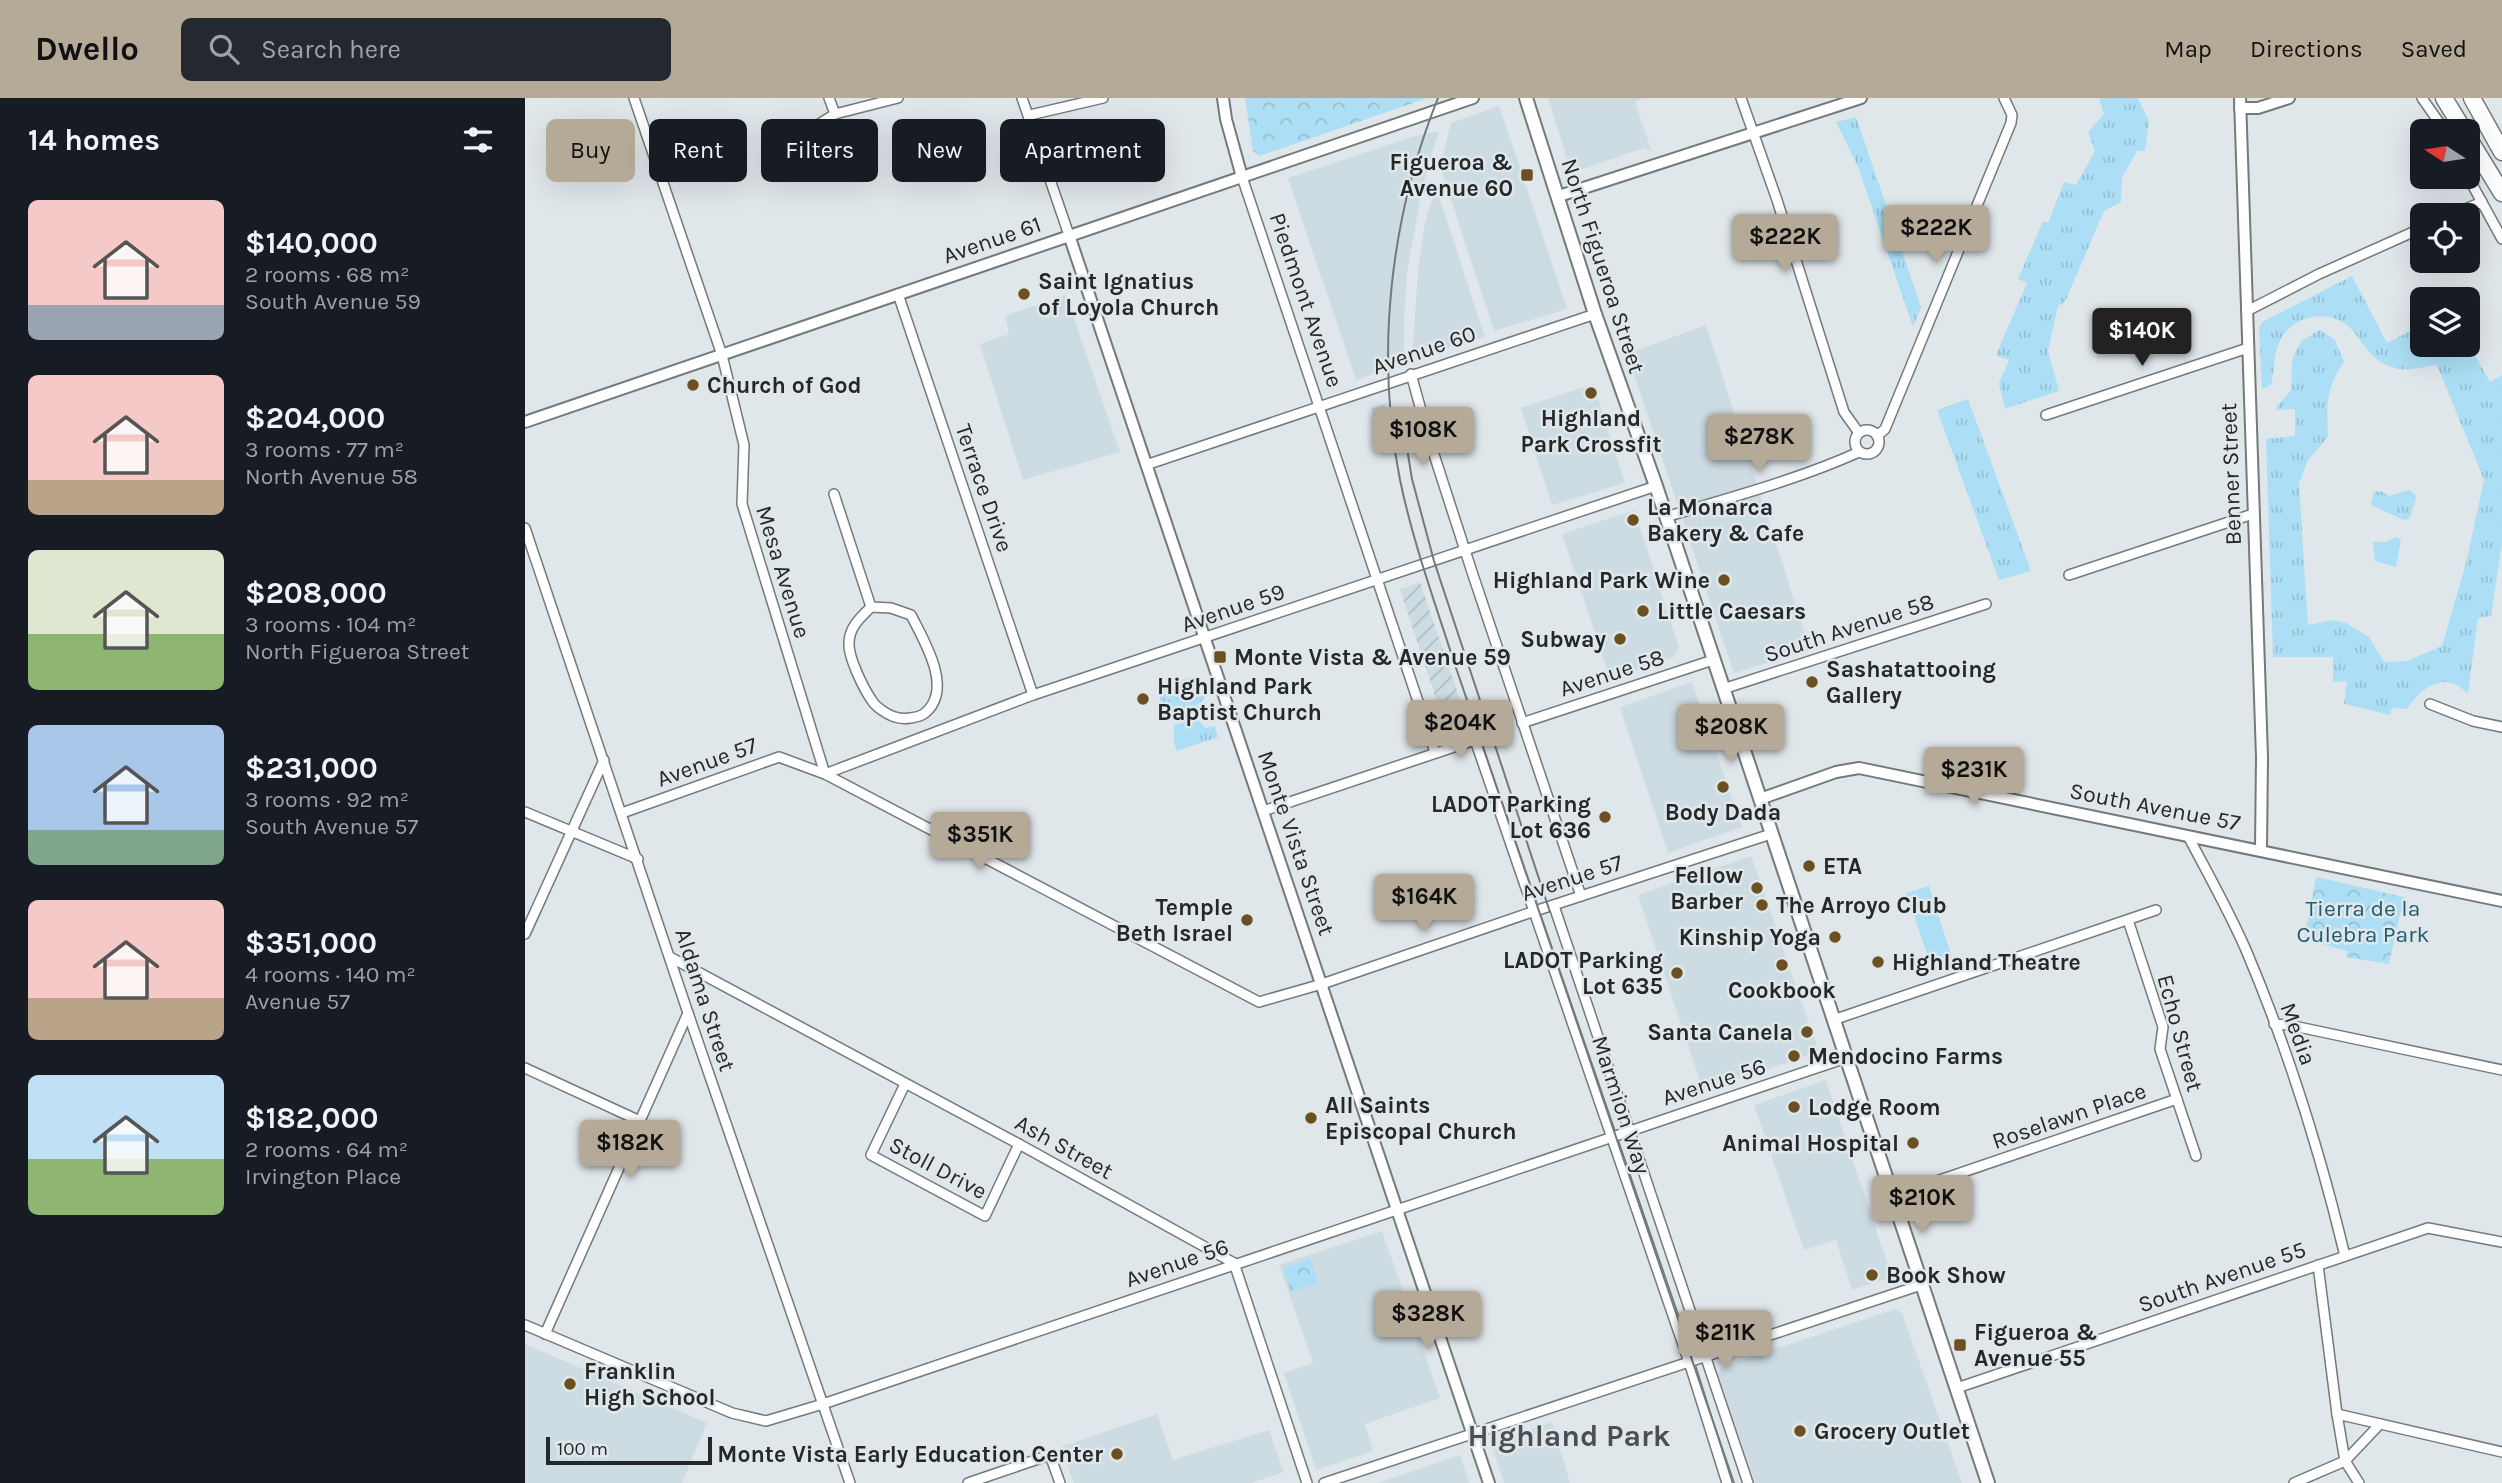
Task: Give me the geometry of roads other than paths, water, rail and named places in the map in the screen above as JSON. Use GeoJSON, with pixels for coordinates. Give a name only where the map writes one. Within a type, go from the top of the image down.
{"type":"FeatureCollection","features":[{"type":"Feature","properties":{"kind":"highway"},"geometry":{"type":"LineString","coordinates":[[2444,98],[2457,119]]}},
{"type":"Feature","properties":{"kind":"highway"},"geometry":{"type":"LineString","coordinates":[[2472,98],[2502,152]]}},
{"type":"Feature","properties":{"kind":"highway"},"geometry":{"type":"LineString","coordinates":[[2480,157],[2502,193]]}},
{"type":"Feature","properties":{"kind":"main road","name":"North Figueroa Street"},"geometry":{"type":"LineString","coordinates":[[1526,98],[1595,314],[1656,486],[1988,1483]]}},
{"type":"Feature","properties":{"kind":"street","name":"Mesa Avenue"},"geometry":{"type":"LineString","coordinates":[[634,98],[722,355],[744,444],[742,504],[825,774]]}},
{"type":"Feature","properties":{"kind":"street"},"geometry":{"type":"LineString","coordinates":[[829,98],[835,114]]}},
{"type":"Feature","properties":{"kind":"street"},"geometry":{"type":"LineString","coordinates":[[827,119],[835,114],[898,98]]}},
{"type":"Feature","properties":{"kind":"street","name":"Monte Vista Street"},"geometry":{"type":"LineString","coordinates":[[1023,98],[1489,1483]]}},
{"type":"Feature","properties":{"kind":"street"},"geometry":{"type":"LineString","coordinates":[[1030,115],[1103,98]]}},
{"type":"Feature","properties":{"kind":"street","name":"Piedmont Avenue"},"geometry":{"type":"LineString","coordinates":[[1223,98],[1243,177],[1435,752]]}},
{"type":"Feature","properties":{"kind":"street","name":"Avenue 61"},"geometry":{"type":"LineString","coordinates":[[525,422],[1473,98]]}},
{"type":"Feature","properties":{"kind":"street"},"geometry":{"type":"LineString","coordinates":[[1741,98],[1844,412],[1859,433]]}},
{"type":"Feature","properties":{"kind":"street"},"geometry":{"type":"LineString","coordinates":[[1559,196],[1861,98]]}},
{"type":"Feature","properties":{"kind":"street"},"geometry":{"type":"LineString","coordinates":[[1877,436],[1885,429],[2011,123],[2012,115],[2004,98]]}},
{"type":"Feature","properties":{"kind":"street"},"geometry":{"type":"LineString","coordinates":[[2240,103],[2258,108],[2289,98]]}},
{"type":"Feature","properties":{"kind":"street"},"geometry":{"type":"LineString","coordinates":[[2422,98],[2437,119]]}},
{"type":"Feature","properties":{"kind":"street","name":"Benner Street"},"geometry":{"type":"LineString","coordinates":[[2240,103],[2262,757],[2261,849]]}},
{"type":"Feature","properties":{"kind":"street"},"geometry":{"type":"LineString","coordinates":[[2474,189],[2502,239]]}},
{"type":"Feature","properties":{"kind":"street"},"geometry":{"type":"LineString","coordinates":[[2246,312],[2319,274],[2410,233]]}},
{"type":"Feature","properties":{"kind":"street","name":"Terrace Drive"},"geometry":{"type":"LineString","coordinates":[[898,294],[1033,695]]}},
{"type":"Feature","properties":{"kind":"street","name":"Avenue 60"},"geometry":{"type":"LineString","coordinates":[[1146,465],[1595,314]]}},
{"type":"Feature","properties":{"kind":"street"},"geometry":{"type":"LineString","coordinates":[[2046,415],[2248,348]]}},
{"type":"Feature","properties":{"kind":"street"},"geometry":{"type":"LineString","coordinates":[[1411,374],[1465,551],[1581,896]]}},
{"type":"Feature","properties":{"kind":"street"},"geometry":{"type":"LineString","coordinates":[[1867,430],[1877,436],[1879,444],[1875,452],[1867,455],[1859,452],[1854,443],[1859,433],[1867,430]]}},
{"type":"Feature","properties":{"kind":"street"},"geometry":{"type":"LineString","coordinates":[[1666,517],[1763,488],[1859,452]]}},
{"type":"Feature","properties":{"kind":"street","name":"Avenue 59"},"geometry":{"type":"LineString","coordinates":[[825,774],[1033,695],[1656,486]]}},
{"type":"Feature","properties":{"kind":"street"},"geometry":{"type":"LineString","coordinates":[[834,494],[871,607]]}},
{"type":"Feature","properties":{"kind":"street"},"geometry":{"type":"LineString","coordinates":[[2069,575],[2253,514]]}},
{"type":"Feature","properties":{"kind":"street","name":"Aldama Street"},"geometry":{"type":"LineString","coordinates":[[525,528],[850,1483]]}},
{"type":"Feature","properties":{"kind":"street"},"geometry":{"type":"LineString","coordinates":[[525,555],[536,560]]}},
{"type":"Feature","properties":{"kind":"street","name":"South Avenue 58"},"geometry":{"type":"LineString","coordinates":[[1723,689],[1986,604]]}},
{"type":"Feature","properties":{"kind":"street"},"geometry":{"type":"LineString","coordinates":[[871,607],[891,608],[911,615],[928,648],[938,682],[933,706],[920,718],[895,718],[874,704],[856,670],[849,643],[855,622],[871,607]]}},
{"type":"Feature","properties":{"kind":"street","name":"Avenue 58"},"geometry":{"type":"LineString","coordinates":[[1522,723],[1713,660]]}},
{"type":"Feature","properties":{"kind":"street"},"geometry":{"type":"LineString","coordinates":[[2430,704],[2473,721],[2502,727]]}},
{"type":"Feature","properties":{"kind":"street"},"geometry":{"type":"LineString","coordinates":[[920,718],[926,735]]}},
{"type":"Feature","properties":{"kind":"street","name":"Marmion Way"},"geometry":{"type":"LineString","coordinates":[[1435,752],[1475,740],[1689,1362],[1727,1483]]}},
{"type":"Feature","properties":{"kind":"street"},"geometry":{"type":"LineString","coordinates":[[1263,811],[1435,752]]}},
{"type":"Feature","properties":{"kind":"street","name":"Avenue 57"},"geometry":{"type":"LineString","coordinates":[[622,813],[779,757],[825,774],[1259,1002],[1322,984],[1771,834]]}},
{"type":"Feature","properties":{"kind":"street"},"geometry":{"type":"LineString","coordinates":[[525,934],[604,760]]}},
{"type":"Feature","properties":{"kind":"street","name":"South Avenue 57"},"geometry":{"type":"LineString","coordinates":[[1760,799],[1836,772],[1859,768],[2261,849],[2502,901]]}},
{"type":"Feature","properties":{"kind":"street"},"geometry":{"type":"LineString","coordinates":[[525,812],[638,859]]}},
{"type":"Feature","properties":{"kind":"street","name":"Media"},"geometry":{"type":"LineString","coordinates":[[2188,836],[2245,948],[2274,1024],[2318,1153],[2345,1256]]}},
{"type":"Feature","properties":{"kind":"street","name":"Marmion Way"},"geometry":{"type":"LineString","coordinates":[[1553,905],[1748,1483]]}},
{"type":"Feature","properties":{"kind":"street"},"geometry":{"type":"LineString","coordinates":[[1833,1020],[2156,910]]}},
{"type":"Feature","properties":{"kind":"street","name":"Echo Street"},"geometry":{"type":"LineString","coordinates":[[2128,920],[2163,1027],[2160,1049],[2196,1156]]}},
{"type":"Feature","properties":{"kind":"street","name":"Ash Street"},"geometry":{"type":"LineString","coordinates":[[670,957],[1234,1263]]}},
{"type":"Feature","properties":{"kind":"street"},"geometry":{"type":"LineString","coordinates":[[545,1334],[688,1013]]}},
{"type":"Feature","properties":{"kind":"street"},"geometry":{"type":"LineString","coordinates":[[2274,1024],[2502,1070]]}},
{"type":"Feature","properties":{"kind":"street","name":"Avenue 56"},"geometry":{"type":"LineString","coordinates":[[525,1325],[732,1413],[766,1420],[823,1404],[1846,1058]]}},
{"type":"Feature","properties":{"kind":"street"},"geometry":{"type":"LineString","coordinates":[[525,1069],[641,1121]]}},
{"type":"Feature","properties":{"kind":"street","name":"Stoll Drive"},"geometry":{"type":"LineString","coordinates":[[905,1084],[871,1155],[985,1216],[1019,1144]]}},
{"type":"Feature","properties":{"kind":"street","name":"Roselawn Place"},"geometry":{"type":"LineString","coordinates":[[1893,1196],[2177,1099]]}},
{"type":"Feature","properties":{"kind":"street","name":"South Avenue 55"},"geometry":{"type":"LineString","coordinates":[[1957,1388],[2428,1228],[2502,1242]]}},
{"type":"Feature","properties":{"kind":"street"},"geometry":{"type":"LineString","coordinates":[[1234,1263],[1307,1483]]}},
{"type":"Feature","properties":{"kind":"street"},"geometry":{"type":"LineString","coordinates":[[2318,1265],[2345,1461],[2359,1483]]}},
{"type":"Feature","properties":{"kind":"street"},"geometry":{"type":"LineString","coordinates":[[1324,1483],[1921,1285]]}},
{"type":"Feature","properties":{"kind":"street"},"geometry":{"type":"LineString","coordinates":[[2337,1414],[2502,1452]]}},
{"type":"Feature","properties":{"kind":"street"},"geometry":{"type":"LineString","coordinates":[[2294,1483],[2345,1461],[2380,1424]]}},
{"type":"Feature","properties":{"kind":"street"},"geometry":{"type":"LineString","coordinates":[[968,1483],[1050,1455],[1060,1483]]}},
{"type":"Feature","properties":{"kind":"tram line"},"geometry":{"type":"LineString","coordinates":[[1438,98],[1408,191],[1398,238],[1392,287],[1388,335],[1389,384],[1392,432],[1400,480],[1417,548],[1453,659],[1734,1483]]}},
{"type":"Feature","properties":{"kind":"tram line"},"geometry":{"type":"LineString","coordinates":[[1403,424],[1412,479],[1434,561],[1550,912]]}},
{"type":"Feature","properties":{"kind":"place","name":"Figueroa & Avenue 60"},"geometry":{"type":"Point","coordinates":[1527,175]}},
{"type":"Feature","properties":{"kind":"place","name":"Saint Ignatius of Loyola Church"},"geometry":{"type":"Point","coordinates":[1024,294]}},
{"type":"Feature","properties":{"kind":"place","name":"Church of God"},"geometry":{"type":"Point","coordinates":[693,385]}},
{"type":"Feature","properties":{"kind":"place","name":"Highland Park Crossfit"},"geometry":{"type":"Point","coordinates":[1591,393]}},
{"type":"Feature","properties":{"kind":"place","name":"La Monarca Bakery & Cafe"},"geometry":{"type":"Point","coordinates":[1633,520]}},
{"type":"Feature","properties":{"kind":"place","name":"Highland Park Wine"},"geometry":{"type":"Point","coordinates":[1724,580]}},
{"type":"Feature","properties":{"kind":"place","name":"Little Caesars"},"geometry":{"type":"Point","coordinates":[1643,611]}},
{"type":"Feature","properties":{"kind":"place","name":"Subway"},"geometry":{"type":"Point","coordinates":[1620,639]}},
{"type":"Feature","properties":{"kind":"place","name":"Monte Vista & Avenue 59"},"geometry":{"type":"Point","coordinates":[1220,657]}},
{"type":"Feature","properties":{"kind":"place","name":"Sashatattooing Gallery"},"geometry":{"type":"Point","coordinates":[1812,682]}},
{"type":"Feature","properties":{"kind":"place","name":"Highland Park Baptist Church"},"geometry":{"type":"Point","coordinates":[1143,699]}},
{"type":"Feature","properties":{"kind":"place","name":"Body Dada"},"geometry":{"type":"Point","coordinates":[1723,787]}},
{"type":"Feature","properties":{"kind":"place","name":"LADOT Parking Lot 636"},"geometry":{"type":"Point","coordinates":[1605,817]}},
{"type":"Feature","properties":{"kind":"place","name":"ETA"},"geometry":{"type":"Point","coordinates":[1809,866]}},
{"type":"Feature","properties":{"kind":"place","name":"Fellow Barber"},"geometry":{"type":"Point","coordinates":[1757,888]}},
{"type":"Feature","properties":{"kind":"place","name":"The Arroyo Club"},"geometry":{"type":"Point","coordinates":[1762,905]}},
{"type":"Feature","properties":{"kind":"place","name":"Temple Beth Israel"},"geometry":{"type":"Point","coordinates":[1247,920]}},
{"type":"Feature","properties":{"kind":"place","name":"Kinship Yoga"},"geometry":{"type":"Point","coordinates":[1835,937]}},
{"type":"Feature","properties":{"kind":"place","name":"Highland Theatre"},"geometry":{"type":"Point","coordinates":[1878,962]}},
{"type":"Feature","properties":{"kind":"place","name":"Cookbook"},"geometry":{"type":"Point","coordinates":[1782,965]}},
{"type":"Feature","properties":{"kind":"place","name":"LADOT Parking Lot 635"},"geometry":{"type":"Point","coordinates":[1677,973]}},
{"type":"Feature","properties":{"kind":"place","name":"Santa Canela"},"geometry":{"type":"Point","coordinates":[1807,1032]}},
{"type":"Feature","properties":{"kind":"place","name":"Mendocino Farms"},"geometry":{"type":"Point","coordinates":[1794,1056]}},
{"type":"Feature","properties":{"kind":"place","name":"Lodge Room"},"geometry":{"type":"Point","coordinates":[1794,1107]}},
{"type":"Feature","properties":{"kind":"place","name":"All Saints Episcopal Church"},"geometry":{"type":"Point","coordinates":[1311,1118]}},
{"type":"Feature","properties":{"kind":"place","name":"Animal Hospital"},"geometry":{"type":"Point","coordinates":[1913,1143]}},
{"type":"Feature","properties":{"kind":"place","name":"Book Show"},"geometry":{"type":"Point","coordinates":[1872,1275]}},
{"type":"Feature","properties":{"kind":"place","name":"Figueroa & Avenue 55"},"geometry":{"type":"Point","coordinates":[1960,1345]}},
{"type":"Feature","properties":{"kind":"place","name":"Franklin High School"},"geometry":{"type":"Point","coordinates":[570,1384]}},
{"type":"Feature","properties":{"kind":"place","name":"Grocery Outlet"},"geometry":{"type":"Point","coordinates":[1800,1431]}},
{"type":"Feature","properties":{"kind":"place","name":"Monte Vista Early Education Center"},"geometry":{"type":"Point","coordinates":[1117,1454]}},
{"type":"Feature","properties":{"kind":"district","name":"Highland Park"},"geometry":{"type":"Point","coordinates":[1569,1436]}},
{"type":"Feature","properties":{"kind":"park label","name":"Tierra de la Culebra Park"},"geometry":{"type":"Point","coordinates":[2363,921]}}]}
